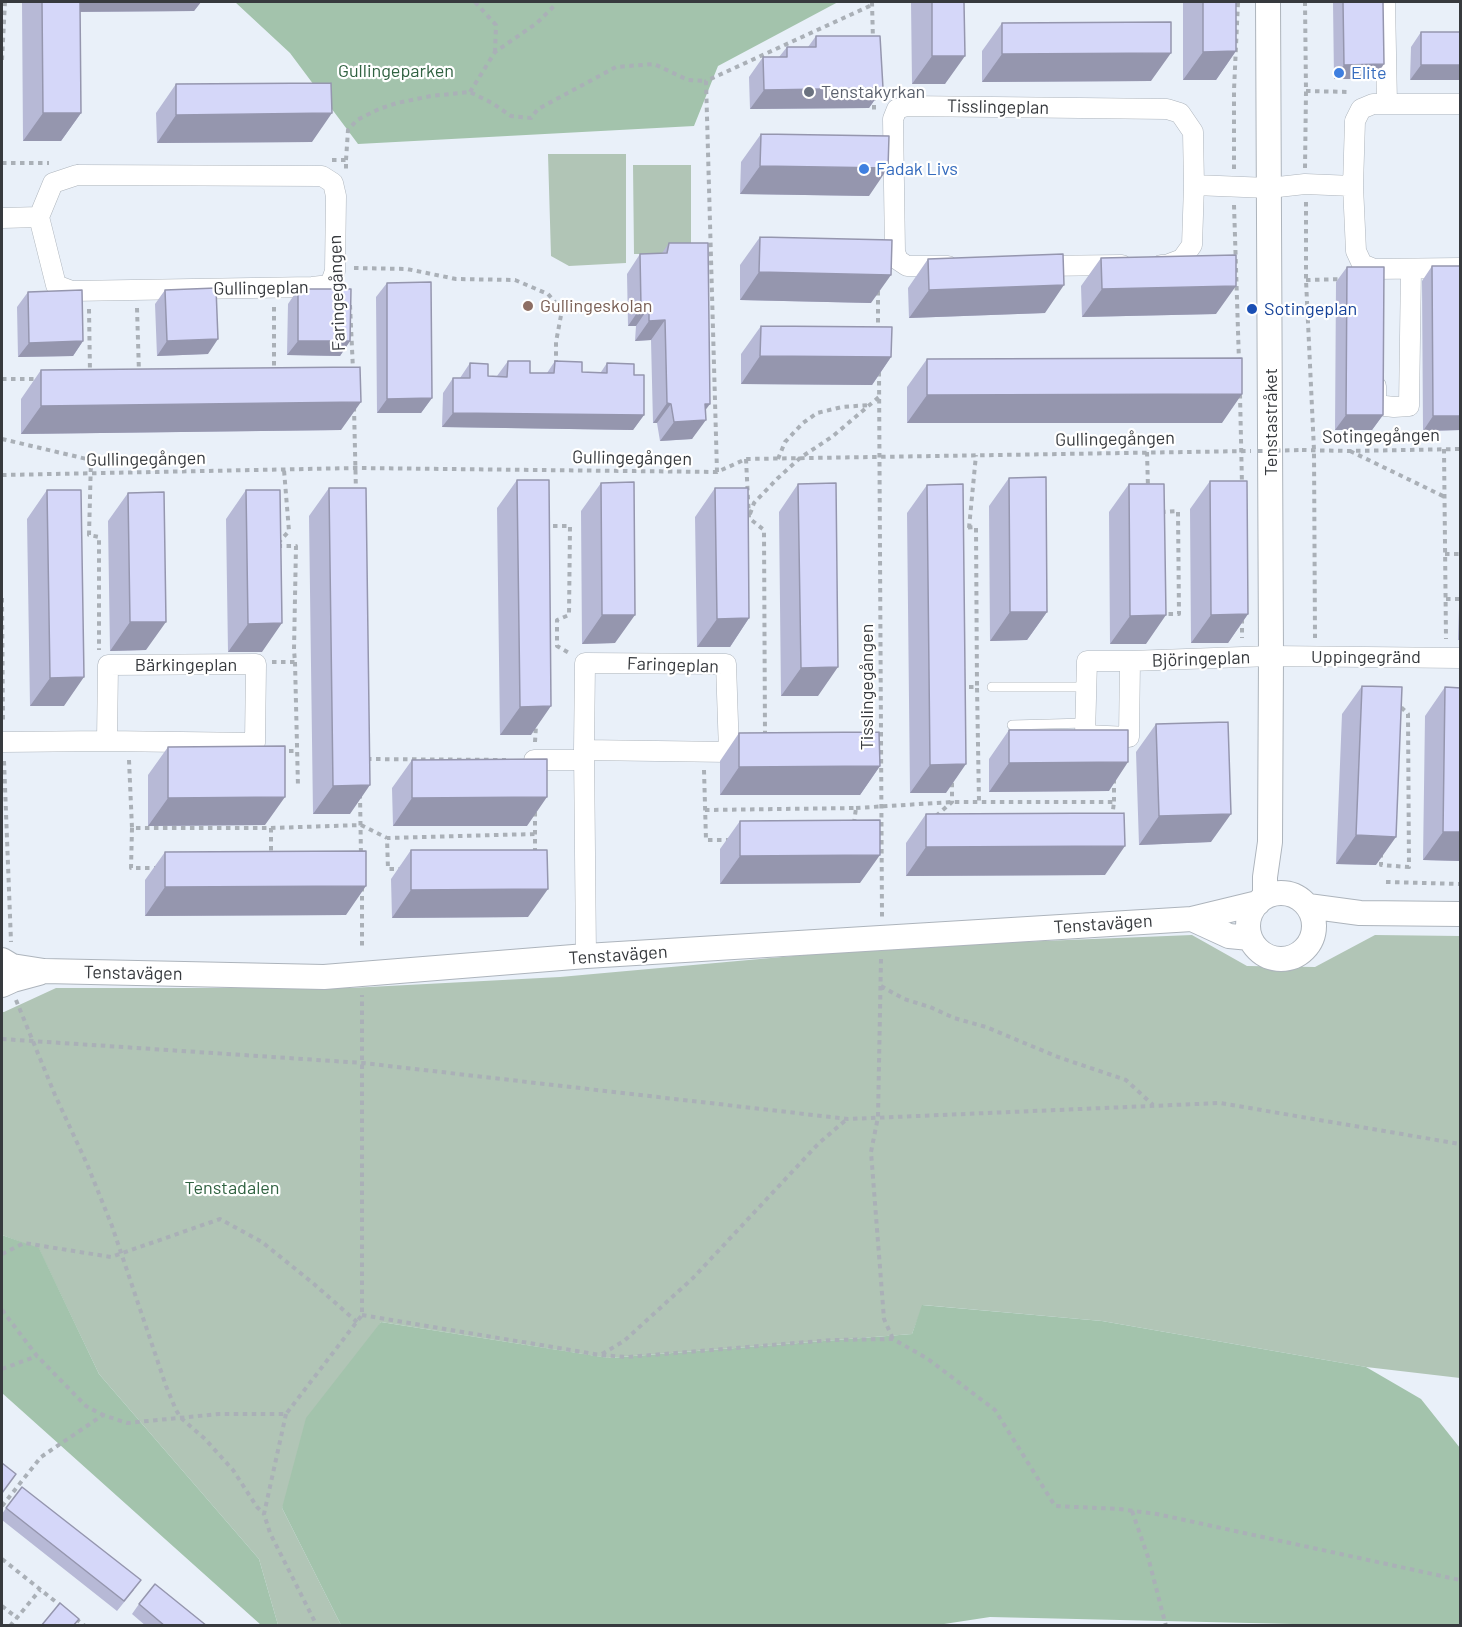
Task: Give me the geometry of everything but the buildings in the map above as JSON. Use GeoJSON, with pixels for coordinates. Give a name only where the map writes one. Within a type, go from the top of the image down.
{"type":"FeatureCollection","features":[{"type":"Feature","properties":{"kind":"street","name":"Tenstastråket"},"geometry":{"type":"LineString","coordinates":[[1261,900],[1270,842],[1268,2]]}},
{"type":"Feature","properties":{"kind":"street"},"geometry":{"type":"LineString","coordinates":[[1385,2],[1387,104]]}},
{"type":"Feature","properties":{"kind":"street"},"geometry":{"type":"LineString","coordinates":[[1461,104],[1387,104],[1361,109],[1355,121],[1353,186],[1356,251],[1362,264],[1377,279],[1411,269],[1461,268]]}},
{"type":"Feature","properties":{"kind":"street","name":"Tisslingeplan"},"geometry":{"type":"LineString","coordinates":[[966,266],[907,266],[898,260],[895,252],[893,119],[897,109],[907,106],[1167,109],[1180,113],[1192,132],[1194,185],[1192,245],[1182,259],[1166,265],[1025,266]]}},
{"type":"Feature","properties":{"kind":"street"},"geometry":{"type":"LineString","coordinates":[[2,218],[39,217],[53,183],[77,175],[322,176],[333,183],[336,196],[335,266]]}},
{"type":"Feature","properties":{"kind":"street"},"geometry":{"type":"LineString","coordinates":[[1194,185],[1269,188],[1305,184],[1353,186]]}},
{"type":"Feature","properties":{"kind":"street","name":"Gullingeplan"},"geometry":{"type":"LineString","coordinates":[[39,217],[56,285],[72,291],[312,287],[330,285],[335,266]]}},
{"type":"Feature","properties":{"kind":"street"},"geometry":{"type":"LineString","coordinates":[[1376,372],[1376,405],[1409,406],[1411,269]]}},
{"type":"Feature","properties":{"kind":"street","name":"Uppingegränd"},"geometry":{"type":"LineString","coordinates":[[1271,656],[1454,658]]}},
{"type":"Feature","properties":{"kind":"street","name":"Björingeplan"},"geometry":{"type":"LineString","coordinates":[[1130,661],[1129,736],[1085,735],[1087,661],[1271,656]]}},
{"type":"Feature","properties":{"kind":"street"},"geometry":{"type":"LineString","coordinates":[[585,663],[586,956]]}},
{"type":"Feature","properties":{"kind":"street","name":"Faringeplan"},"geometry":{"type":"LineString","coordinates":[[534,760],[584,755],[729,752],[726,664],[585,663]]}},
{"type":"Feature","properties":{"kind":"street","name":"Bärkingeplan"},"geometry":{"type":"LineString","coordinates":[[2,742],[255,743],[256,664],[108,665],[107,741]]}},
{"type":"Feature","properties":{"kind":"street","name":"Tenstastråket"},"geometry":{"type":"LineString","coordinates":[[1270,842],[1300,900]]}},
{"type":"Feature","properties":{"kind":"street"},"geometry":{"type":"LineString","coordinates":[[1300,900],[1314,922],[1314,931],[1308,947],[1292,958],[1272,958],[1263,954],[1250,938],[1248,919],[1261,900],[1274,893],[1284,893],[1300,900],[1360,913],[1461,914]]}},
{"type":"Feature","properties":{"kind":"street","name":"Tenstavägen"},"geometry":{"type":"LineString","coordinates":[[7,973],[44,971],[324,976],[586,956],[1192,919],[1261,900]]}},
{"type":"Feature","properties":{"kind":"street"},"geometry":{"type":"LineString","coordinates":[[1312,939],[1360,913]]}},
{"type":"Feature","properties":{"kind":"street","name":"Tenstavägen"},"geometry":{"type":"LineString","coordinates":[[1192,919],[1229,936],[1250,938]]}},
{"type":"Feature","properties":{"kind":"lane"},"geometry":{"type":"LineString","coordinates":[[992,687],[1086,687]]}},
{"type":"Feature","properties":{"kind":"lane"},"geometry":{"type":"LineString","coordinates":[[1012,725],[1086,723]]}},
{"type":"Feature","properties":{"kind":"path"},"geometry":{"type":"LineString","coordinates":[[2,60],[5,2]]}},
{"type":"Feature","properties":{"kind":"path"},"geometry":{"type":"LineString","coordinates":[[475,2],[496,25],[495,52]]}},
{"type":"Feature","properties":{"kind":"path"},"geometry":{"type":"LineString","coordinates":[[470,92],[495,52],[537,23],[554,6],[555,2]]}},
{"type":"Feature","properties":{"kind":"path"},"geometry":{"type":"LineString","coordinates":[[1234,173],[1234,90],[1238,2]]}},
{"type":"Feature","properties":{"kind":"path"},"geometry":{"type":"LineString","coordinates":[[1305,2],[1306,280],[1314,450],[1315,657]]}},
{"type":"Feature","properties":{"kind":"path"},"geometry":{"type":"LineString","coordinates":[[346,172],[348,130],[357,120],[397,103],[431,96],[470,92],[511,116],[531,118],[538,109],[616,67],[654,64],[688,80],[706,81],[872,5]]}},
{"type":"Feature","properties":{"kind":"path"},"geometry":{"type":"LineString","coordinates":[[706,81],[717,472]]}},
{"type":"Feature","properties":{"kind":"path"},"geometry":{"type":"LineString","coordinates":[[322,160],[346,160]]}},
{"type":"Feature","properties":{"kind":"path"},"geometry":{"type":"LineString","coordinates":[[2,163],[49,162]]}},
{"type":"Feature","properties":{"kind":"path"},"geometry":{"type":"LineString","coordinates":[[1234,197],[1239,370]]}},
{"type":"Feature","properties":{"kind":"path"},"geometry":{"type":"LineString","coordinates":[[335,266],[407,269],[456,279],[515,280],[548,294],[562,310],[556,342],[556,368]]}},
{"type":"Feature","properties":{"kind":"path"},"geometry":{"type":"LineString","coordinates":[[274,288],[274,379]]}},
{"type":"Feature","properties":{"kind":"path"},"geometry":{"type":"LineString","coordinates":[[88,290],[90,379]]}},
{"type":"Feature","properties":{"kind":"path"},"geometry":{"type":"LineString","coordinates":[[136,290],[139,379]]}},
{"type":"Feature","properties":{"kind":"path","name":"Faringegången"},"geometry":{"type":"LineString","coordinates":[[350,296],[353,379]]}},
{"type":"Feature","properties":{"kind":"path"},"geometry":{"type":"LineString","coordinates":[[2,379],[48,379]]}},
{"type":"Feature","properties":{"kind":"path"},"geometry":{"type":"LineString","coordinates":[[1240,393],[1242,486]]}},
{"type":"Feature","properties":{"kind":"path"},"geometry":{"type":"LineString","coordinates":[[749,518],[754,503],[778,478],[800,458],[833,436],[879,397]]}},
{"type":"Feature","properties":{"kind":"path"},"geometry":{"type":"LineString","coordinates":[[354,401],[356,503]]}},
{"type":"Feature","properties":{"kind":"path"},"geometry":{"type":"LineString","coordinates":[[778,459],[785,442],[817,412],[870,405]]}},
{"type":"Feature","properties":{"kind":"path"},"geometry":{"type":"LineString","coordinates":[[2,439],[91,460],[89,535],[99,537],[99,663],[108,665]]}},
{"type":"Feature","properties":{"kind":"path","name":"Sotingegången"},"geometry":{"type":"LineString","coordinates":[[1258,451],[1461,448]]}},
{"type":"Feature","properties":{"kind":"path"},"geometry":{"type":"LineString","coordinates":[[1444,449],[1446,599],[1454,658]]}},
{"type":"Feature","properties":{"kind":"path","name":"Gullingegången"},"geometry":{"type":"LineString","coordinates":[[2,475],[356,468],[717,472],[746,459],[1258,451]]}},
{"type":"Feature","properties":{"kind":"path"},"geometry":{"type":"LineString","coordinates":[[1349,451],[1445,497]]}},
{"type":"Feature","properties":{"kind":"path"},"geometry":{"type":"LineString","coordinates":[[1147,452],[1148,493]]}},
{"type":"Feature","properties":{"kind":"path"},"geometry":{"type":"LineString","coordinates":[[969,528],[976,455]]}},
{"type":"Feature","properties":{"kind":"path","name":"Tisslingegången"},"geometry":{"type":"LineString","coordinates":[[879,457],[882,918]]}},
{"type":"Feature","properties":{"kind":"path"},"geometry":{"type":"LineString","coordinates":[[746,459],[749,518],[764,530],[765,741]]}},
{"type":"Feature","properties":{"kind":"path"},"geometry":{"type":"LineString","coordinates":[[275,546],[289,531],[284,470]]}},
{"type":"Feature","properties":{"kind":"path"},"geometry":{"type":"LineString","coordinates":[[1159,512],[1178,511],[1179,614],[1160,614]]}},
{"type":"Feature","properties":{"kind":"path"},"geometry":{"type":"LineString","coordinates":[[536,526],[570,526],[569,615],[557,620],[557,646]]}},
{"type":"Feature","properties":{"kind":"path"},"geometry":{"type":"LineString","coordinates":[[948,528],[976,527],[979,802]]}},
{"type":"Feature","properties":{"kind":"path"},"geometry":{"type":"LineString","coordinates":[[268,547],[296,546],[294,650],[298,787]]}},
{"type":"Feature","properties":{"kind":"path"},"geometry":{"type":"LineString","coordinates":[[1446,554],[1461,554]]}},
{"type":"Feature","properties":{"kind":"path"},"geometry":{"type":"LineString","coordinates":[[2,598],[2,742],[7,973],[13,993],[55,1095],[87,1164],[121,1253],[166,1386],[181,1418],[205,1439],[233,1470],[264,1514],[270,1533],[317,1626]]}},
{"type":"Feature","properties":{"kind":"path"},"geometry":{"type":"LineString","coordinates":[[1446,599],[1461,598]]}},
{"type":"Feature","properties":{"kind":"path"},"geometry":{"type":"LineString","coordinates":[[1242,615],[1242,639]]}},
{"type":"Feature","properties":{"kind":"path"},"geometry":{"type":"LineString","coordinates":[[547,646],[557,646],[585,663]]}},
{"type":"Feature","properties":{"kind":"path"},"geometry":{"type":"LineString","coordinates":[[256,664],[295,662]]}},
{"type":"Feature","properties":{"kind":"path"},"geometry":{"type":"LineString","coordinates":[[950,686],[992,687]]}},
{"type":"Feature","properties":{"kind":"path"},"geometry":{"type":"LineString","coordinates":[[1382,842],[1381,865],[1409,867],[1408,714],[1397,704],[1392,708]]}},
{"type":"Feature","properties":{"kind":"path"},"geometry":{"type":"LineString","coordinates":[[360,759],[534,760],[536,725]]}},
{"type":"Feature","properties":{"kind":"path"},"geometry":{"type":"LineString","coordinates":[[128,742],[132,868],[166,868]]}},
{"type":"Feature","properties":{"kind":"path"},"geometry":{"type":"LineString","coordinates":[[703,752],[706,840],[740,840]]}},
{"type":"Feature","properties":{"kind":"path"},"geometry":{"type":"LineString","coordinates":[[1111,823],[1114,802],[1114,769]]}},
{"type":"Feature","properties":{"kind":"path"},"geometry":{"type":"LineString","coordinates":[[928,823],[952,802],[952,779]]}},
{"type":"Feature","properties":{"kind":"path"},"geometry":{"type":"LineString","coordinates":[[360,792],[361,859]]}},
{"type":"Feature","properties":{"kind":"path"},"geometry":{"type":"LineString","coordinates":[[535,802],[535,857]]}},
{"type":"Feature","properties":{"kind":"path"},"geometry":{"type":"LineString","coordinates":[[705,810],[856,808],[952,802],[1114,802]]}},
{"type":"Feature","properties":{"kind":"path"},"geometry":{"type":"LineString","coordinates":[[854,829],[856,808]]}},
{"type":"Feature","properties":{"kind":"path"},"geometry":{"type":"LineString","coordinates":[[132,828],[271,828],[361,825],[387,838],[535,834]]}},
{"type":"Feature","properties":{"kind":"path"},"geometry":{"type":"LineString","coordinates":[[270,858],[271,828]]}},
{"type":"Feature","properties":{"kind":"path"},"geometry":{"type":"LineString","coordinates":[[387,838],[388,869],[411,869]]}},
{"type":"Feature","properties":{"kind":"path"},"geometry":{"type":"LineString","coordinates":[[362,882],[362,950]]}},
{"type":"Feature","properties":{"kind":"path"},"geometry":{"type":"LineString","coordinates":[[1386,882],[1461,884]]}},
{"type":"Feature","properties":{"kind":"path"},"geometry":{"type":"LineString","coordinates":[[881,956],[878,1117],[871,1152],[884,1319],[893,1339]]}},
{"type":"Feature","properties":{"kind":"path"},"geometry":{"type":"LineString","coordinates":[[881,986],[904,999],[1126,1080],[1154,1106]]}},
{"type":"Feature","properties":{"kind":"path"},"geometry":{"type":"LineString","coordinates":[[264,1514],[286,1414],[362,1315],[362,988]]}},
{"type":"Feature","properties":{"kind":"path"},"geometry":{"type":"LineString","coordinates":[[2,1039],[363,1063],[848,1119],[1220,1103],[1461,1144]]}},
{"type":"Feature","properties":{"kind":"path"},"geometry":{"type":"LineString","coordinates":[[600,1355],[624,1341],[693,1278],[819,1143],[848,1119]]}},
{"type":"Feature","properties":{"kind":"path"},"geometry":{"type":"LineString","coordinates":[[2,1254],[24,1243],[111,1257],[220,1219],[262,1242],[357,1322]]}},
{"type":"Feature","properties":{"kind":"path"},"geometry":{"type":"LineString","coordinates":[[2,1310],[37,1356],[86,1406],[103,1415],[127,1423],[219,1414],[286,1414]]}},
{"type":"Feature","properties":{"kind":"path"},"geometry":{"type":"LineString","coordinates":[[362,1315],[600,1355],[627,1357],[832,1340],[893,1339],[928,1359],[995,1410],[1054,1506],[1157,1514],[1461,1580]]}},
{"type":"Feature","properties":{"kind":"path"},"geometry":{"type":"LineString","coordinates":[[2,1368],[37,1356]]}},
{"type":"Feature","properties":{"kind":"path"},"geometry":{"type":"LineString","coordinates":[[2,1506],[41,1456],[103,1415]]}},
{"type":"Feature","properties":{"kind":"path"},"geometry":{"type":"LineString","coordinates":[[1132,1511],[1148,1557],[1166,1626]]}},
{"type":"Feature","properties":{"kind":"path"},"geometry":{"type":"LineString","coordinates":[[2,1559],[67,1611]]}},
{"type":"Feature","properties":{"kind":"path"},"geometry":{"type":"LineString","coordinates":[[10,1626],[40,1590]]}},
{"type":"Feature","properties":{"kind":"path"},"geometry":{"type":"LineString","coordinates":[[2,1606],[17,1618]]}},
{"type":"Feature","properties":{"kind":"path"},"geometry":{"type":"LineString","coordinates":[[76,1618],[85,1626]]}},
{"type":"Feature","properties":{"kind":"green space","name":"Gullingeparken"},"geometry":{"type":"Polygon","coordinates":[[[235,2],[838,2],[718,66],[694,126],[358,144],[290,53],[235,2]]]}},
{"type":"Feature","properties":{"kind":"green space"},"geometry":{"type":"Polygon","coordinates":[[[548,154],[626,154],[626,263],[569,266],[551,256],[548,154]]]}},
{"type":"Feature","properties":{"kind":"green space"},"geometry":{"type":"Polygon","coordinates":[[[633,165],[691,165],[691,254],[634,254],[633,165]]]}},
{"type":"Feature","properties":{"kind":"green space","name":"Tenstadalen"},"geometry":{"type":"Polygon","coordinates":[[[1192,935],[1247,966],[1315,967],[1375,935],[1460,936],[1460,1378],[1366,1367],[1102,1321],[923,1305],[912,1334],[608,1358],[381,1322],[282,1508],[341,1625],[278,1625],[259,1559],[99,1374],[39,1249],[2,1235],[2,1012],[56,988],[350,988],[560,977],[893,947],[1192,935]]]}},
{"type":"Feature","properties":{"kind":"green space"},"geometry":{"type":"Polygon","coordinates":[[[2,1235],[39,1248],[99,1374],[259,1559],[278,1625],[261,1625],[2,1393],[2,1235]]]}},
{"type":"Feature","properties":{"kind":"green space"},"geometry":{"type":"Polygon","coordinates":[[[922,1305],[1102,1321],[1366,1367],[1421,1399],[1460,1448],[1460,1625],[1336,1625],[990,1617],[931,1626],[341,1625],[282,1508],[306,1418],[381,1322],[609,1358],[912,1334],[922,1305]]]}},
{"type":"Feature","properties":{"kind":"place","name":"Elite"},"geometry":{"type":"Point","coordinates":[1339,73]}},
{"type":"Feature","properties":{"kind":"place","name":"Tenstakyrkan"},"geometry":{"type":"Point","coordinates":[809,92]}},
{"type":"Feature","properties":{"kind":"place","name":"Fadak Livs"},"geometry":{"type":"Point","coordinates":[864,169]}},
{"type":"Feature","properties":{"kind":"place","name":"Gullingeskolan"},"geometry":{"type":"Point","coordinates":[528,306]}},
{"type":"Feature","properties":{"kind":"place","name":"Sotingeplan"},"geometry":{"type":"Point","coordinates":[1252,309]}}]}
